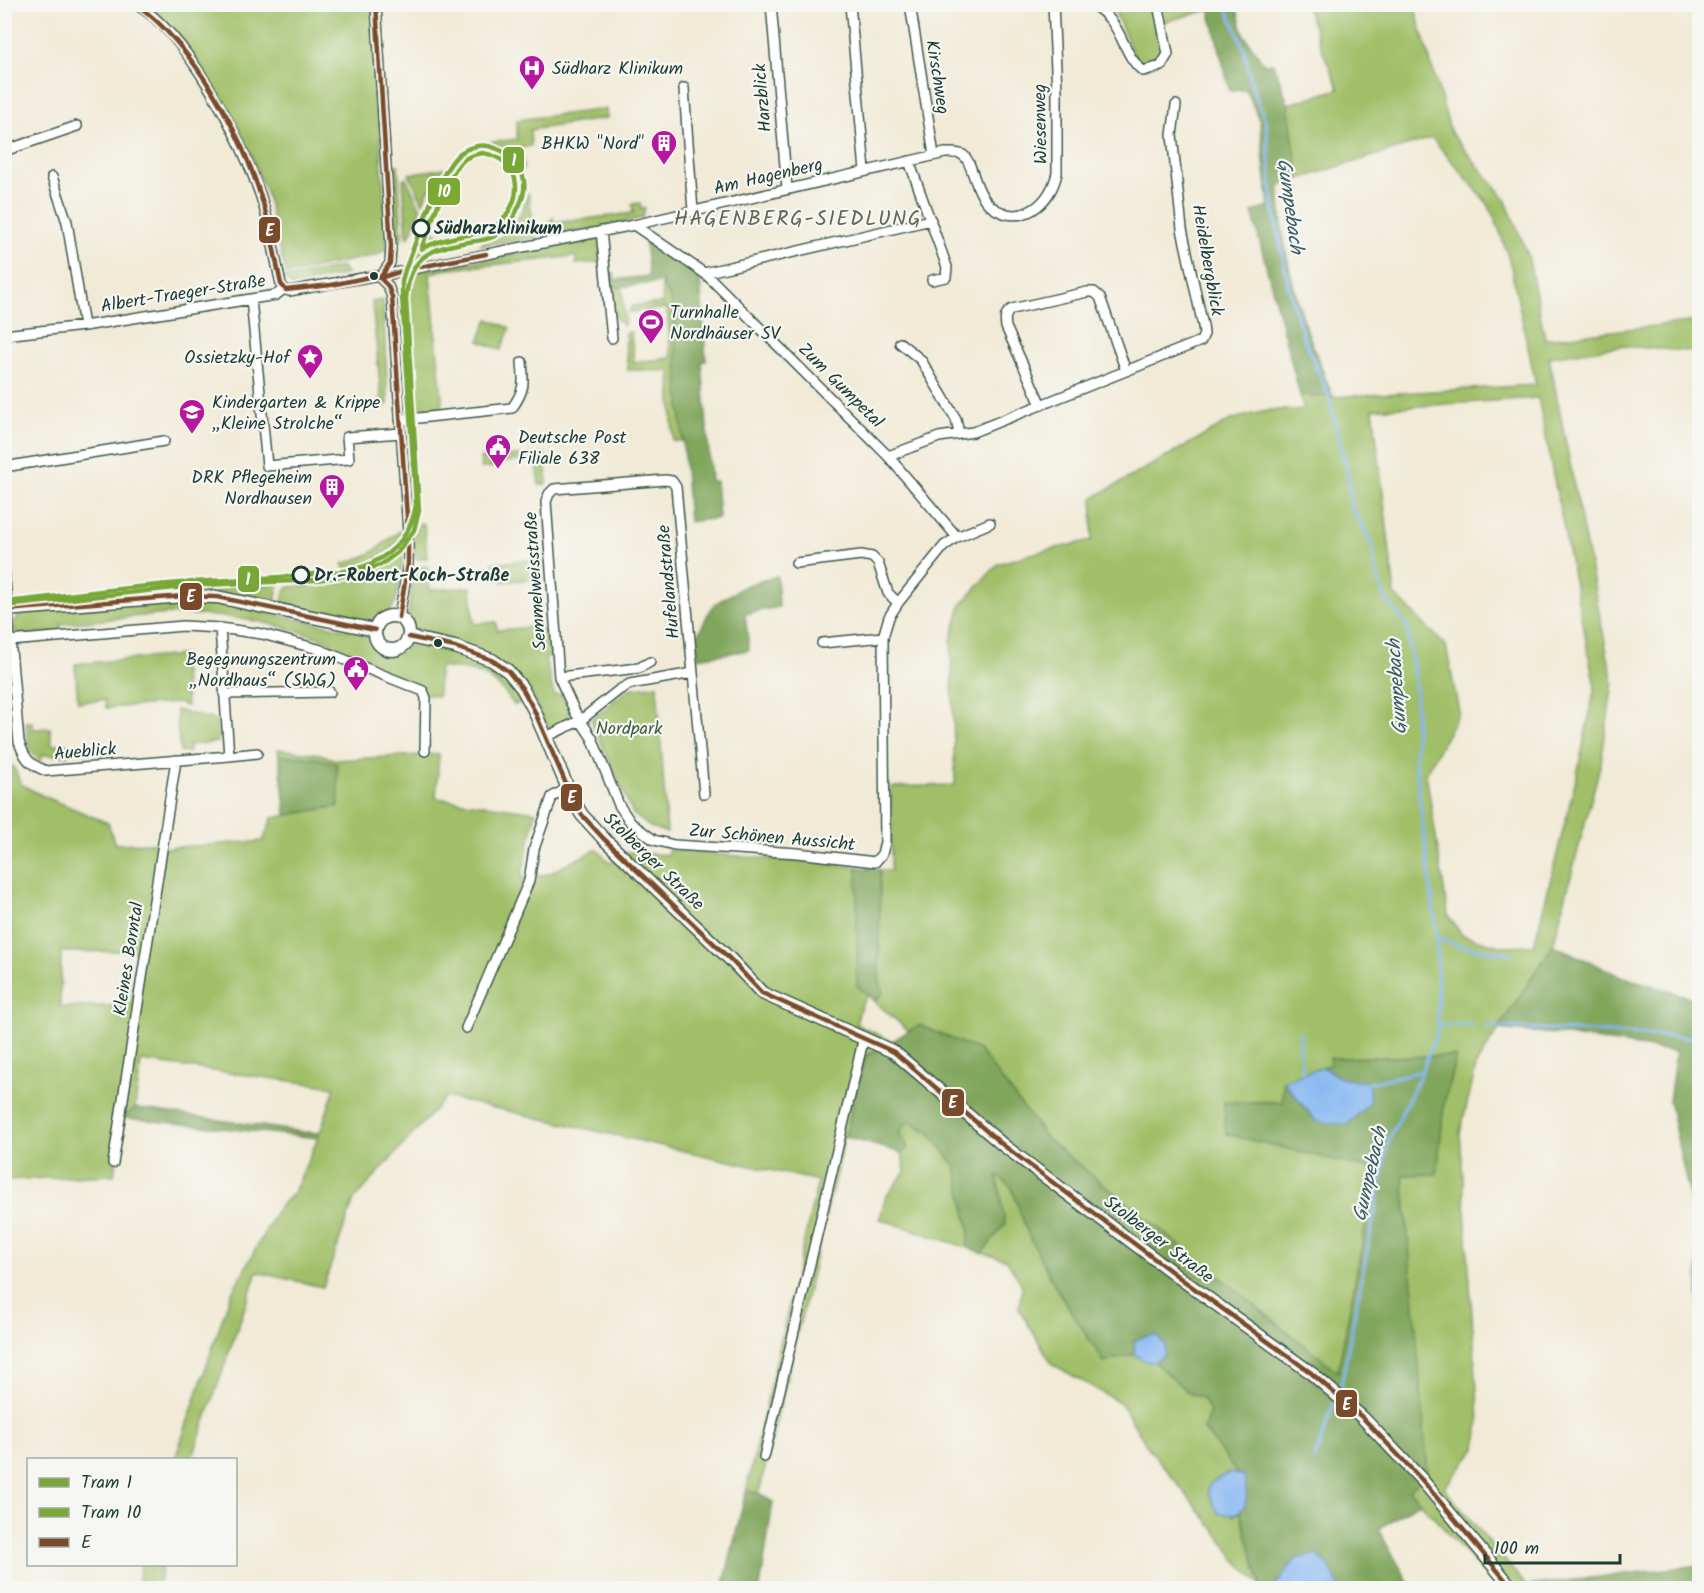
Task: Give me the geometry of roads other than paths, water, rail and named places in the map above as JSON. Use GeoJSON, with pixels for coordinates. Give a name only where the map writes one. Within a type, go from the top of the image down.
{"type":"FeatureCollection","features":[{"type":"Feature","properties":{"kind":"main road"},"geometry":{"type":"LineString","coordinates":[[6,610],[184,596],[217,597],[375,630]]}},
{"type":"Feature","properties":{"kind":"main road"},"geometry":{"type":"LineString","coordinates":[[393,616],[399,617],[408,627],[409,637],[406,643],[397,650],[386,649],[377,641],[375,630],[381,620],[393,616]]}},
{"type":"Feature","properties":{"kind":"main road","name":"Stolberger Straße"},"geometry":{"type":"LineString","coordinates":[[409,637],[455,647],[492,660],[508,671],[522,688],[582,815],[762,993],[894,1052],[1003,1145],[1310,1372],[1363,1418],[1422,1480],[1512,1588]]}},
{"type":"Feature","properties":{"kind":"street"},"geometry":{"type":"LineString","coordinates":[[135,4],[172,35],[225,114],[261,195],[284,289]]}},
{"type":"Feature","properties":{"kind":"street"},"geometry":{"type":"LineString","coordinates":[[376,4],[391,247],[390,263],[380,278],[388,286],[392,297],[408,564],[399,617]]}},
{"type":"Feature","properties":{"kind":"street","name":"Harzblick"},"geometry":{"type":"LineString","coordinates":[[771,4],[787,189]]}},
{"type":"Feature","properties":{"kind":"street"},"geometry":{"type":"LineString","coordinates":[[850,4],[865,171]]}},
{"type":"Feature","properties":{"kind":"street","name":"Kirschweg"},"geometry":{"type":"LineString","coordinates":[[910,4],[934,154]]}},
{"type":"Feature","properties":{"kind":"street","name":"Wiesenweg"},"geometry":{"type":"LineString","coordinates":[[934,154],[963,155],[969,162],[982,197],[996,209],[1004,212],[1024,213],[1032,211],[1045,201],[1055,185],[1057,173],[1057,91],[1053,4]]}},
{"type":"Feature","properties":{"kind":"street"},"geometry":{"type":"LineString","coordinates":[[1090,4],[1104,12],[1115,25],[1128,48],[1133,64],[1143,71],[1154,70],[1161,66],[1168,54],[1158,4]]}},
{"type":"Feature","properties":{"kind":"street"},"geometry":{"type":"LineString","coordinates":[[684,88],[693,211]]}},
{"type":"Feature","properties":{"kind":"street","name":"Heidelbergblick"},"geometry":{"type":"LineString","coordinates":[[888,456],[939,437],[973,432],[1201,341],[1204,334],[1182,229],[1172,135],[1176,105]]}},
{"type":"Feature","properties":{"kind":"street"},"geometry":{"type":"LineString","coordinates":[[4,151],[77,126]]}},
{"type":"Feature","properties":{"kind":"street","name":"Am Hagenberg"},"geometry":{"type":"LineString","coordinates":[[634,225],[934,154]]}},
{"type":"Feature","properties":{"kind":"street"},"geometry":{"type":"LineString","coordinates":[[909,161],[948,273],[946,277],[932,280]]}},
{"type":"Feature","properties":{"kind":"street","name":"Albert-Traeger-Straße"},"geometry":{"type":"LineString","coordinates":[[52,177],[67,222],[84,326]]}},
{"type":"Feature","properties":{"kind":"street"},"geometry":{"type":"LineString","coordinates":[[704,273],[931,220]]}},
{"type":"Feature","properties":{"kind":"street","name":"Albert-Traeger-Straße"},"geometry":{"type":"LineString","coordinates":[[4,334],[84,326],[276,295],[284,289],[289,291],[374,276],[380,278],[405,270],[634,225]]}},
{"type":"Feature","properties":{"kind":"street","name":"Zum Gumpetal"},"geometry":{"type":"LineString","coordinates":[[634,225],[704,273],[888,456],[957,537]]}},
{"type":"Feature","properties":{"kind":"street"},"geometry":{"type":"LineString","coordinates":[[601,231],[612,338]]}},
{"type":"Feature","properties":{"kind":"street"},"geometry":{"type":"LineString","coordinates":[[1041,405],[1006,327],[1005,318],[1007,312],[1012,309],[1094,292],[1100,297],[1126,372]]}},
{"type":"Feature","properties":{"kind":"street"},"geometry":{"type":"LineString","coordinates":[[251,299],[267,466],[349,459],[347,437],[401,433]]}},
{"type":"Feature","properties":{"kind":"street"},"geometry":{"type":"LineString","coordinates":[[900,343],[921,360],[956,419],[959,434]]}},
{"type":"Feature","properties":{"kind":"street"},"geometry":{"type":"LineString","coordinates":[[400,420],[512,408],[524,386],[522,362]]}},
{"type":"Feature","properties":{"kind":"street"},"geometry":{"type":"LineString","coordinates":[[4,467],[164,441]]}},
{"type":"Feature","properties":{"kind":"street","name":"Semmelweisstraße"},"geometry":{"type":"LineString","coordinates":[[581,720],[568,699],[559,677],[546,502],[549,494],[554,489],[665,480],[672,481],[676,487]]}},
{"type":"Feature","properties":{"kind":"street","name":"Hufelandstraße"},"geometry":{"type":"LineString","coordinates":[[676,487],[704,794]]}},
{"type":"Feature","properties":{"kind":"street"},"geometry":{"type":"LineString","coordinates":[[957,537],[990,523]]}},
{"type":"Feature","properties":{"kind":"street","name":"Zur Schönen Aussicht"},"geometry":{"type":"LineString","coordinates":[[581,720],[592,738],[624,814],[631,823],[654,840],[674,845],[875,862],[882,854],[885,842],[883,637],[889,617],[897,603],[944,546],[957,537]]}},
{"type":"Feature","properties":{"kind":"street"},"geometry":{"type":"LineString","coordinates":[[796,563],[861,555],[872,557],[878,563],[888,592],[897,603]]}},
{"type":"Feature","properties":{"kind":"street","name":"Aueblick"},"geometry":{"type":"LineString","coordinates":[[4,569],[19,742],[24,756],[34,766],[46,771],[257,753]]}},
{"type":"Feature","properties":{"kind":"street"},"geometry":{"type":"LineString","coordinates":[[10,641],[183,626],[262,634],[318,649],[423,691],[426,698],[425,751]]}},
{"type":"Feature","properties":{"kind":"street"},"geometry":{"type":"LineString","coordinates":[[220,628],[229,756]]}},
{"type":"Feature","properties":{"kind":"street"},"geometry":{"type":"LineString","coordinates":[[822,643],[883,637]]}},
{"type":"Feature","properties":{"kind":"street","name":"Hufelandstraße"},"geometry":{"type":"LineString","coordinates":[[559,677],[639,668],[650,662]]}},
{"type":"Feature","properties":{"kind":"street"},"geometry":{"type":"LineString","coordinates":[[546,737],[581,720],[630,684],[693,673]]}},
{"type":"Feature","properties":{"kind":"street"},"geometry":{"type":"LineString","coordinates":[[224,694],[330,692]]}},
{"type":"Feature","properties":{"kind":"street","name":"Kleines Borntal"},"geometry":{"type":"LineString","coordinates":[[113,1162],[176,760]]}},
{"type":"Feature","properties":{"kind":"street"},"geometry":{"type":"LineString","coordinates":[[466,1028],[528,881],[534,849],[552,797],[568,788]]}},
{"type":"Feature","properties":{"kind":"street"},"geometry":{"type":"LineString","coordinates":[[764,1457],[864,1037]]}},
{"type":"Feature","properties":{"kind":"water"},"geometry":{"type":"Polygon","coordinates":[[[1323,1067],[1341,1078],[1368,1082],[1370,1103],[1347,1125],[1316,1121],[1283,1081],[1323,1067]]]}},
{"type":"Feature","properties":{"kind":"water"},"geometry":{"type":"Polygon","coordinates":[[[1156,1335],[1165,1345],[1164,1355],[1154,1362],[1144,1361],[1135,1354],[1134,1341],[1145,1336],[1156,1335]]]}},
{"type":"Feature","properties":{"kind":"water"},"geometry":{"type":"Polygon","coordinates":[[[1230,1473],[1244,1476],[1245,1505],[1236,1513],[1219,1514],[1208,1493],[1209,1485],[1230,1473]]]}},
{"type":"Feature","properties":{"kind":"water"},"geometry":{"type":"Polygon","coordinates":[[[1317,1554],[1329,1566],[1340,1588],[1273,1588],[1296,1559],[1317,1554]]]}},
{"type":"Feature","properties":{"kind":"waterway","name":"Gumpebach"},"geometry":{"type":"LineString","coordinates":[[1225,4],[1244,49],[1253,89],[1266,122],[1273,207],[1289,288],[1303,336],[1329,396],[1348,476],[1352,511],[1361,522],[1373,547],[1374,563],[1383,595],[1407,626],[1416,689],[1415,760],[1437,938],[1438,1030],[1422,1071],[1388,1142],[1341,1385]]}},
{"type":"Feature","properties":{"kind":"waterway"},"geometry":{"type":"LineString","coordinates":[[1437,938],[1460,946],[1511,954]]}},
{"type":"Feature","properties":{"kind":"waterway"},"geometry":{"type":"LineString","coordinates":[[1440,1025],[1471,1025]]}},
{"type":"Feature","properties":{"kind":"waterway"},"geometry":{"type":"LineString","coordinates":[[1485,1026],[1700,1038]]}},
{"type":"Feature","properties":{"kind":"waterway"},"geometry":{"type":"LineString","coordinates":[[1300,1033],[1300,1055]]}},
{"type":"Feature","properties":{"kind":"waterway"},"geometry":{"type":"LineString","coordinates":[[1301,1060],[1303,1078]]}},
{"type":"Feature","properties":{"kind":"waterway"},"geometry":{"type":"LineString","coordinates":[[1365,1084],[1422,1071]]}},
{"type":"Feature","properties":{"kind":"waterway","name":"Gumpebach"},"geometry":{"type":"LineString","coordinates":[[1314,1460],[1334,1403]]}},
{"type":"Feature","properties":{"kind":"tram line","name":"1"},"geometry":{"type":"LineString","coordinates":[[4,602],[158,585],[343,571],[365,566],[389,553],[407,531],[416,504],[402,296],[405,270],[435,193],[450,164],[458,155],[472,147],[484,146],[502,151],[514,160],[522,173],[524,191],[518,209],[507,226],[495,236],[433,251],[417,264],[408,284],[406,299],[419,511],[414,530],[398,552],[382,564],[356,574],[317,580],[203,585],[4,606]]}},
{"type":"Feature","properties":{"kind":"tram line","name":"10"},"geometry":{"type":"LineString","coordinates":[[483,153],[497,157],[513,173],[516,183],[515,194],[512,205],[505,216],[488,231],[431,244],[421,249],[440,201],[458,166],[465,159],[483,153]]}},
{"type":"Feature","properties":{"kind":"tram line"},"geometry":{"type":"LineString","coordinates":[[409,262],[427,225],[442,180]]}},
{"type":"Feature","properties":{"kind":"place","name":"Südharz Klinikum"},"geometry":{"type":"Point","coordinates":[532,91]}},
{"type":"Feature","properties":{"kind":"place","name":"BHKW \"Nord\""},"geometry":{"type":"Point","coordinates":[664,166]}},
{"type":"Feature","properties":{"kind":"place","name":"Südharzklinikum"},"geometry":{"type":"Point","coordinates":[421,228]}},
{"type":"Feature","properties":{"kind":"place","name":"Turnhalle Nordhäuser SV"},"geometry":{"type":"Point","coordinates":[651,345]}},
{"type":"Feature","properties":{"kind":"place","name":"Ossietzky-Hof"},"geometry":{"type":"Point","coordinates":[310,380]}},
{"type":"Feature","properties":{"kind":"place","name":"Kindergarten & Krippe „Kleine Strolche“"},"geometry":{"type":"Point","coordinates":[192,435]}},
{"type":"Feature","properties":{"kind":"place","name":"Deutsche Post Filiale 638"},"geometry":{"type":"Point","coordinates":[498,470]}},
{"type":"Feature","properties":{"kind":"place","name":"DRK Pflegeheim Nordhausen"},"geometry":{"type":"Point","coordinates":[332,510]}},
{"type":"Feature","properties":{"kind":"place","name":"Dr.-Robert-Koch-Straße"},"geometry":{"type":"Point","coordinates":[301,575]}},
{"type":"Feature","properties":{"kind":"place","name":"Begegnungszentrum „Nordhaus“ (SWG)"},"geometry":{"type":"Point","coordinates":[356,692]}},
{"type":"Feature","properties":{"kind":"district","name":"HAGENBERG-SIEDLUNG"},"geometry":{"type":"Point","coordinates":[798,218]}},
{"type":"Feature","properties":{"kind":"park label","name":"Nordpark"},"geometry":{"type":"Point","coordinates":[629,728]}}]}
